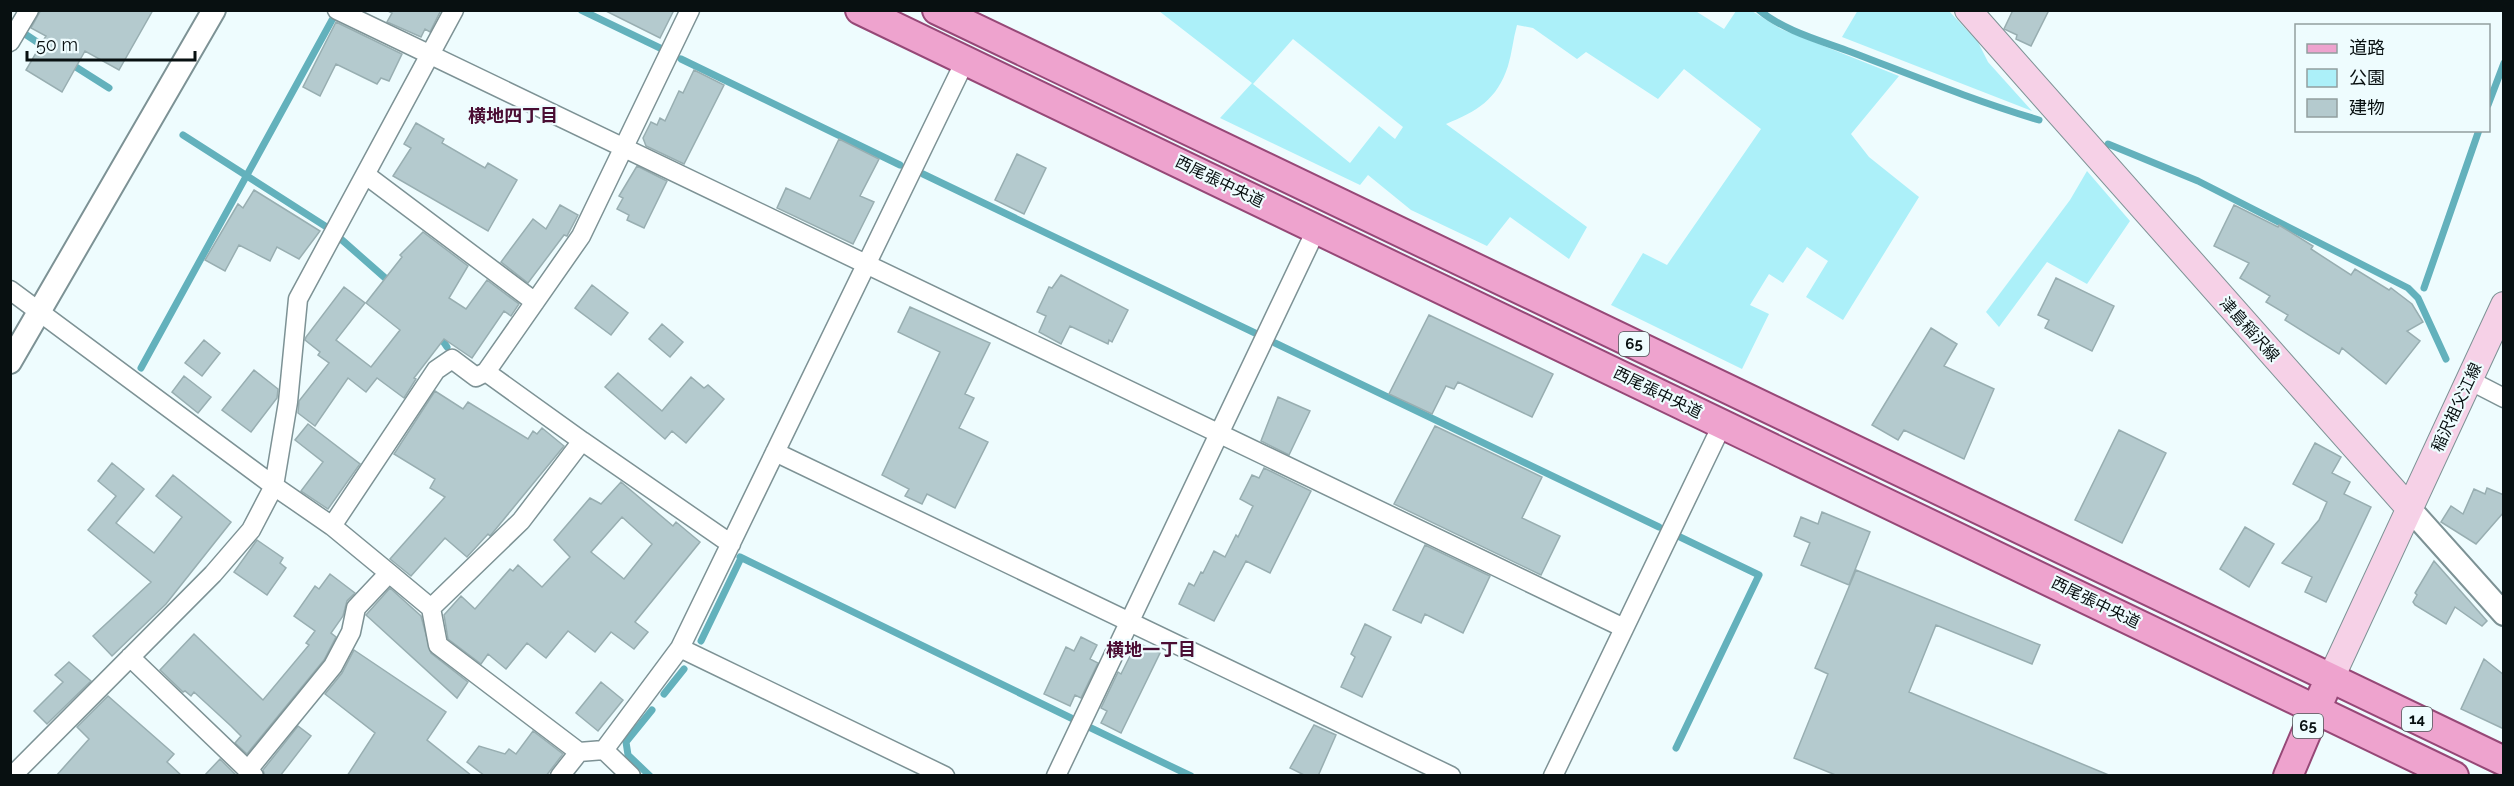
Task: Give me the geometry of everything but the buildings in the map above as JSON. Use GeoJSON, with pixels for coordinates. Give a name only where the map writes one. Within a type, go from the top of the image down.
{"type":"FeatureCollection","features":[{"type":"Feature","properties":{"kind":"main road","name":"西尾張中央道"},"geometry":{"type":"LineString","coordinates":[[860,10],[2454,776]]}},
{"type":"Feature","properties":{"kind":"main road","name":"西尾張中央道"},"geometry":{"type":"LineString","coordinates":[[937,10],[2504,761]]}},
{"type":"Feature","properties":{"kind":"main road","name":"津島稲沢線"},"geometry":{"type":"LineString","coordinates":[[1968,10],[2409,508]]}},
{"type":"Feature","properties":{"kind":"main road","name":"稲沢祖父江線"},"geometry":{"type":"LineString","coordinates":[[2409,508],[2504,305]]}},
{"type":"Feature","properties":{"kind":"main road"},"geometry":{"type":"LineString","coordinates":[[2331,678],[2409,508]]}},
{"type":"Feature","properties":{"kind":"main road","name":"65"},"geometry":{"type":"LineString","coordinates":[[2288,776],[2331,678]]}},
{"type":"Feature","properties":{"kind":"street"},"geometry":{"type":"LineString","coordinates":[[10,42],[29,10]]}},
{"type":"Feature","properties":{"kind":"street"},"geometry":{"type":"LineString","coordinates":[[10,362],[214,10]]}},
{"type":"Feature","properties":{"kind":"street"},"geometry":{"type":"LineString","coordinates":[[337,10],[1624,628]]}},
{"type":"Feature","properties":{"kind":"street"},"geometry":{"type":"LineString","coordinates":[[12,776],[213,574],[251,530],[274,486],[288,402],[298,299],[454,10]]}},
{"type":"Feature","properties":{"kind":"street"},"geometry":{"type":"LineString","coordinates":[[332,526],[436,370],[452,359],[476,377],[486,372],[581,236],[690,10]]}},
{"type":"Feature","properties":{"kind":"street"},"geometry":{"type":"LineString","coordinates":[[604,750],[680,648],[966,59]]}},
{"type":"Feature","properties":{"kind":"street"},"geometry":{"type":"LineString","coordinates":[[366,175],[535,302]]}},
{"type":"Feature","properties":{"kind":"street"},"geometry":{"type":"LineString","coordinates":[[1056,776],[1317,228]]}},
{"type":"Feature","properties":{"kind":"street"},"geometry":{"type":"LineString","coordinates":[[10,290],[274,486],[332,526],[389,573],[431,608],[438,645],[579,752],[604,750],[631,776]]}},
{"type":"Feature","properties":{"kind":"street"},"geometry":{"type":"LineString","coordinates":[[486,372],[731,544]]}},
{"type":"Feature","properties":{"kind":"street"},"geometry":{"type":"LineString","coordinates":[[2469,380],[2504,398]]}},
{"type":"Feature","properties":{"kind":"street"},"geometry":{"type":"LineString","coordinates":[[1553,776],[1723,423]]}},
{"type":"Feature","properties":{"kind":"street"},"geometry":{"type":"LineString","coordinates":[[431,608],[521,521],[582,441]]}},
{"type":"Feature","properties":{"kind":"street"},"geometry":{"type":"LineString","coordinates":[[775,452],[1451,776]]}},
{"type":"Feature","properties":{"kind":"street"},"geometry":{"type":"LineString","coordinates":[[2409,508],[2504,615]]}},
{"type":"Feature","properties":{"kind":"street"},"geometry":{"type":"LineString","coordinates":[[130,657],[251,773],[333,666],[351,632],[356,608],[389,573]]}},
{"type":"Feature","properties":{"kind":"street"},"geometry":{"type":"LineString","coordinates":[[680,648],[945,776]]}},
{"type":"Feature","properties":{"kind":"street"},"geometry":{"type":"LineString","coordinates":[[560,776],[579,752]]}},
{"type":"Feature","properties":{"kind":"green space"},"geometry":{"type":"Polygon","coordinates":[[[1694,10],[1724,29],[1736,11],[1752,11],[1781,29],[1899,76],[1851,134],[1869,157],[1919,197],[1843,320],[1806,297],[1828,261],[1807,247],[1783,283],[1769,274],[1750,305],[1769,314],[1742,369],[1611,305],[1643,253],[1667,265],[1761,129],[1684,69],[1658,99],[1586,52],[1577,59],[1533,28],[1517,25],[1508,66],[1498,88],[1476,109],[1446,124],[1587,227],[1569,259],[1510,217],[1487,246],[1411,210],[1368,175],[1360,185],[1220,118],[1252,83],[1159,11],[1694,10]],[[1293,39],[1253,84],[1350,163],[1379,126],[1395,139],[1403,127],[1293,39]]]}},
{"type":"Feature","properties":{"kind":"green space"},"geometry":{"type":"Polygon","coordinates":[[[1858,10],[1949,11],[1978,42],[1988,62],[2032,111],[1842,37],[1858,10]]]}},
{"type":"Feature","properties":{"kind":"green space"},"geometry":{"type":"Polygon","coordinates":[[[2087,171],[2130,221],[2087,284],[2047,262],[1999,327],[1986,312],[2070,200],[2087,171]]]}},
{"type":"Feature","properties":{"kind":"waterway"},"geometry":{"type":"LineString","coordinates":[[581,10],[660,48]]}},
{"type":"Feature","properties":{"kind":"waterway"},"geometry":{"type":"LineString","coordinates":[[1759,10],[1780,24],[1804,35],[2039,120]]}},
{"type":"Feature","properties":{"kind":"waterway"},"geometry":{"type":"LineString","coordinates":[[141,368],[332,20]]}},
{"type":"Feature","properties":{"kind":"waterway"},"geometry":{"type":"LineString","coordinates":[[25,34],[46,48]]}},
{"type":"Feature","properties":{"kind":"waterway"},"geometry":{"type":"LineString","coordinates":[[681,59],[900,165]]}},
{"type":"Feature","properties":{"kind":"waterway"},"geometry":{"type":"LineString","coordinates":[[68,62],[109,88]]}},
{"type":"Feature","properties":{"kind":"waterway"},"geometry":{"type":"LineString","coordinates":[[2490,100],[2504,63]]}},
{"type":"Feature","properties":{"kind":"waterway"},"geometry":{"type":"LineString","coordinates":[[2424,288],[2478,132]]}},
{"type":"Feature","properties":{"kind":"waterway"},"geometry":{"type":"LineString","coordinates":[[183,135],[325,226]]}},
{"type":"Feature","properties":{"kind":"waterway"},"geometry":{"type":"LineString","coordinates":[[2108,144],[2198,181],[2408,288],[2418,298],[2446,359]]}},
{"type":"Feature","properties":{"kind":"waterway"},"geometry":{"type":"LineString","coordinates":[[923,174],[1255,333]]}},
{"type":"Feature","properties":{"kind":"waterway"},"geometry":{"type":"LineString","coordinates":[[342,240],[392,284]]}},
{"type":"Feature","properties":{"kind":"waterway"},"geometry":{"type":"LineString","coordinates":[[438,334],[447,347]]}},
{"type":"Feature","properties":{"kind":"waterway"},"geometry":{"type":"LineString","coordinates":[[1275,343],[1659,527]]}},
{"type":"Feature","properties":{"kind":"waterway"},"geometry":{"type":"LineString","coordinates":[[1676,748],[1759,575],[1680,537]]}},
{"type":"Feature","properties":{"kind":"waterway"},"geometry":{"type":"LineString","coordinates":[[740,557],[1071,718]]}},
{"type":"Feature","properties":{"kind":"waterway"},"geometry":{"type":"LineString","coordinates":[[701,641],[741,558]]}},
{"type":"Feature","properties":{"kind":"waterway"},"geometry":{"type":"LineString","coordinates":[[664,694],[684,669]]}},
{"type":"Feature","properties":{"kind":"waterway"},"geometry":{"type":"LineString","coordinates":[[650,776],[628,755],[626,742],[652,710]]}},
{"type":"Feature","properties":{"kind":"waterway"},"geometry":{"type":"LineString","coordinates":[[1091,728],[1191,776]]}},
{"type":"Feature","properties":{"kind":"district","name":"横地四丁目"},"geometry":{"type":"Point","coordinates":[513,116]}},
{"type":"Feature","properties":{"kind":"district","name":"横地一丁目"},"geometry":{"type":"Point","coordinates":[1151,650]}}]}
